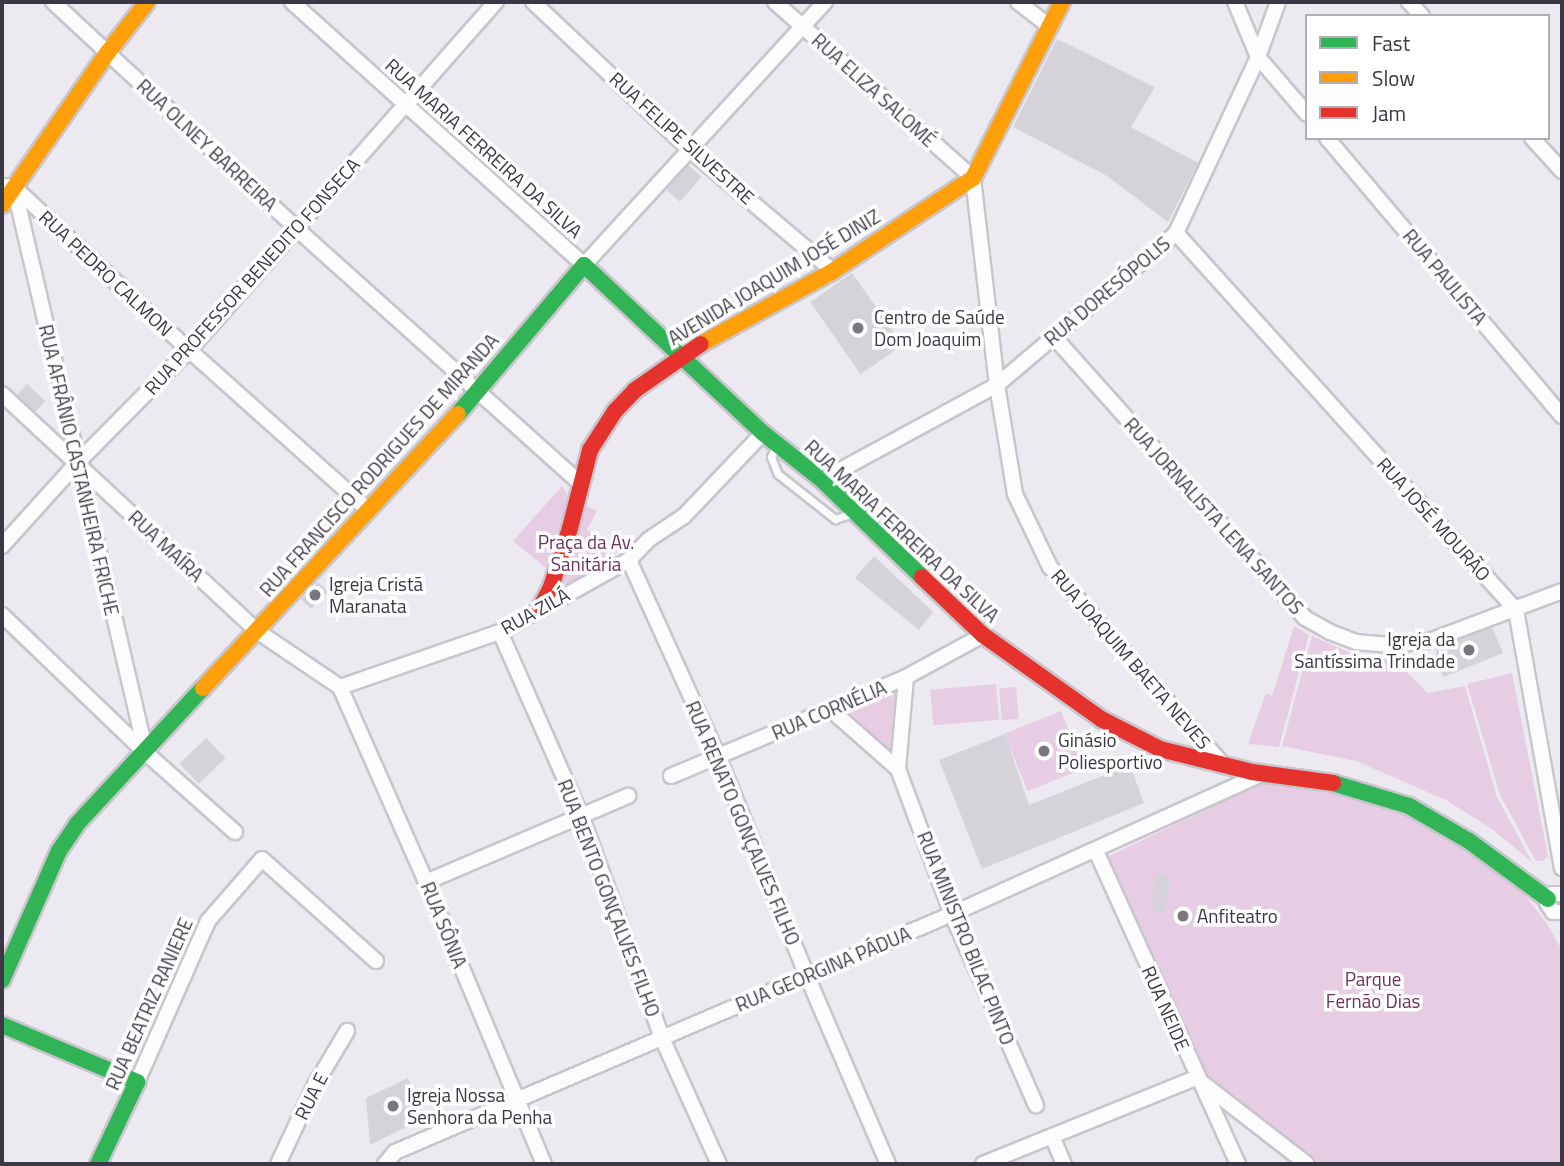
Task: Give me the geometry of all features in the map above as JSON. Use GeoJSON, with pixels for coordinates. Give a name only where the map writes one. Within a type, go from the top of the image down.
{"type":"FeatureCollection","features":[{"type":"Feature","properties":{"kind":"street","name":"RUA OLNEY BARREIRA"},"geometry":{"type":"LineString","coordinates":[[52,2],[298,230],[581,484]]}},
{"type":"Feature","properties":{"kind":"street"},"geometry":{"type":"LineString","coordinates":[[2,205],[6,183],[148,2]]}},
{"type":"Feature","properties":{"kind":"street","name":"RUA MARIA FERREIRA DA SILVA"},"geometry":{"type":"LineString","coordinates":[[292,2],[403,105],[584,265],[763,433],[822,480],[982,635],[1101,719],[1160,749],[1224,767],[1346,785],[1409,806],[1559,894]]}},
{"type":"Feature","properties":{"kind":"street","name":"RUA PROFESSOR BENEDITO FONSECA"},"geometry":{"type":"LineString","coordinates":[[2,546],[77,463],[189,351],[496,2]]}},
{"type":"Feature","properties":{"kind":"street","name":"RUA FELIPE SILVESTRE"},"geometry":{"type":"LineString","coordinates":[[533,2],[689,149],[833,271]]}},
{"type":"Feature","properties":{"kind":"street","name":"RUA ELIZA SALOMÉ"},"geometry":{"type":"LineString","coordinates":[[775,2],[973,178]]}},
{"type":"Feature","properties":{"kind":"street","name":"RUA FRANCISCO RODRIGUES DE MIRANDA"},"geometry":{"type":"LineString","coordinates":[[2,980],[59,851],[77,824],[146,753],[367,509],[478,392],[584,265],[825,2]]}},
{"type":"Feature","properties":{"kind":"street"},"geometry":{"type":"LineString","coordinates":[[1018,2],[1050,27]]}},
{"type":"Feature","properties":{"kind":"street","name":"AVENIDA JOAQUIM JOSÉ DINIZ"},"geometry":{"type":"LineString","coordinates":[[540,608],[551,587],[590,450],[602,426],[635,390],[682,355],[833,271],[973,178],[1062,2]]}},
{"type":"Feature","properties":{"kind":"street"},"geometry":{"type":"LineString","coordinates":[[1235,2],[1258,57],[1305,112]]}},
{"type":"Feature","properties":{"kind":"street","name":"RUA DORESÓPOLIS"},"geometry":{"type":"LineString","coordinates":[[822,480],[997,385],[1176,233],[1258,57],[1278,2]]}},
{"type":"Feature","properties":{"kind":"street","name":"RUA PAULISTA"},"geometry":{"type":"LineString","coordinates":[[1329,140],[1562,416]]}},
{"type":"Feature","properties":{"kind":"street"},"geometry":{"type":"LineString","coordinates":[[1534,140],[1562,171]]}},
{"type":"Feature","properties":{"kind":"street","name":"RUA JOAQUIM BAETA NEVES"},"geometry":{"type":"LineString","coordinates":[[973,178],[997,385],[1015,494],[1050,567],[1224,767]]}},
{"type":"Feature","properties":{"kind":"street","name":"RUA PEDRO CALMON"},"geometry":{"type":"LineString","coordinates":[[6,183],[367,509]]}},
{"type":"Feature","properties":{"kind":"street","name":"RUA AFRÂNIO CASTANHEIRA FRICHE"},"geometry":{"type":"LineString","coordinates":[[6,183],[77,463],[146,753]]}},
{"type":"Feature","properties":{"kind":"street","name":"RUA JOSÉ MOURÃO"},"geometry":{"type":"LineString","coordinates":[[1176,233],[1516,610]]}},
{"type":"Feature","properties":{"kind":"street","name":"RUA JORNALISTA LENA SANTOS"},"geometry":{"type":"LineString","coordinates":[[1054,337],[1305,618],[1356,642],[1391,645],[1429,640],[1562,591]]}},
{"type":"Feature","properties":{"kind":"street","name":"RUA MAÍRA"},"geometry":{"type":"LineString","coordinates":[[2,394],[257,631],[340,687]]}},
{"type":"Feature","properties":{"kind":"street","name":"RUA ZILÁ"},"geometry":{"type":"LineString","coordinates":[[340,687],[500,632],[629,560],[648,540],[684,516],[763,433]]}},
{"type":"Feature","properties":{"kind":"street","name":"RUA RENATO GONÇALVES FILHO"},"geometry":{"type":"LineString","coordinates":[[629,560],[718,756],[807,976],[888,1164]]}},
{"type":"Feature","properties":{"kind":"street"},"geometry":{"type":"LineString","coordinates":[[1516,610],[1562,867]]}},
{"type":"Feature","properties":{"kind":"street"},"geometry":{"type":"LineString","coordinates":[[2,615],[146,753],[235,832]]}},
{"type":"Feature","properties":{"kind":"street","name":"RUA BENTO GONÇALVES FILHO"},"geometry":{"type":"LineString","coordinates":[[500,632],[582,818],[662,1038],[719,1164]]}},
{"type":"Feature","properties":{"kind":"street","name":"RUA CORNÉLIA"},"geometry":{"type":"LineString","coordinates":[[671,776],[906,677],[982,635]]}},
{"type":"Feature","properties":{"kind":"street","name":"RUA MINISTRO BILAC PINTO"},"geometry":{"type":"LineString","coordinates":[[906,677],[898,769],[952,914],[1036,1105]]}},
{"type":"Feature","properties":{"kind":"street","name":"RUA SÔNIA"},"geometry":{"type":"LineString","coordinates":[[340,687],[426,882],[544,1164]]}},
{"type":"Feature","properties":{"kind":"street","name":"RUA MINISTRO BILAC PINTO"},"geometry":{"type":"LineString","coordinates":[[830,709],[898,769]]}},
{"type":"Feature","properties":{"kind":"street","name":"RUA GEORGINA PÁDUA"},"geometry":{"type":"LineString","coordinates":[[385,1164],[395,1152],[952,914],[1264,773]]}},
{"type":"Feature","properties":{"kind":"street"},"geometry":{"type":"LineString","coordinates":[[426,882],[582,818],[628,796]]}},
{"type":"Feature","properties":{"kind":"street","name":"RUA NEIDE"},"geometry":{"type":"LineString","coordinates":[[1096,851],[1196,1078],[1238,1164]]}},
{"type":"Feature","properties":{"kind":"street","name":"RUA BEATRIZ RANIERE"},"geometry":{"type":"LineString","coordinates":[[98,1164],[208,921],[262,859],[376,961]]}},
{"type":"Feature","properties":{"kind":"street"},"geometry":{"type":"LineString","coordinates":[[1559,894],[1550,909],[1562,914]]}},
{"type":"Feature","properties":{"kind":"street"},"geometry":{"type":"LineString","coordinates":[[2,1025],[137,1082]]}},
{"type":"Feature","properties":{"kind":"street","name":"RUA E"},"geometry":{"type":"LineString","coordinates":[[278,1164],[314,1085],[348,1031]]}},
{"type":"Feature","properties":{"kind":"street"},"geometry":{"type":"LineString","coordinates":[[984,1164],[1196,1078],[1307,1164]]}},
{"type":"Feature","properties":{"kind":"street"},"geometry":{"type":"LineString","coordinates":[[1052,1136],[1064,1164]]}},
{"type":"Feature","properties":{"kind":"lane"},"geometry":{"type":"LineString","coordinates":[[777,444],[771,457],[772,465],[796,490],[835,519],[842,519],[855,511]]}},
{"type":"Feature","properties":{"kind":"green space","name":"Praça da Av. Sanitária"},"geometry":{"type":"Polygon","coordinates":[[[562,486],[567,494],[565,507],[546,568],[513,541],[562,486]]]}},
{"type":"Feature","properties":{"kind":"green space","name":"Praça da Av. Sanitária"},"geometry":{"type":"Polygon","coordinates":[[[580,503],[597,511],[587,530],[620,550],[585,577],[557,591],[580,503]]]}},
{"type":"Feature","properties":{"kind":"green space"},"geometry":{"type":"Polygon","coordinates":[[[1294,626],[1309,635],[1279,747],[1248,744],[1266,693],[1272,696],[1294,626]]]}},
{"type":"Feature","properties":{"kind":"green space"},"geometry":{"type":"Polygon","coordinates":[[[1312,636],[1353,654],[1392,658],[1428,693],[1465,686],[1497,797],[1532,862],[1493,830],[1446,800],[1356,761],[1282,746],[1312,636]]]}},
{"type":"Feature","properties":{"kind":"green space"},"geometry":{"type":"Polygon","coordinates":[[[1512,673],[1548,856],[1543,861],[1536,861],[1500,795],[1467,684],[1512,673]]]}},
{"type":"Feature","properties":{"kind":"green space"},"geometry":{"type":"Polygon","coordinates":[[[996,684],[999,720],[933,726],[930,690],[996,684]]]}},
{"type":"Feature","properties":{"kind":"green space"},"geometry":{"type":"Polygon","coordinates":[[[1016,687],[1019,719],[1002,720],[999,688],[1016,687]]]}},
{"type":"Feature","properties":{"kind":"green space"},"geometry":{"type":"Polygon","coordinates":[[[894,690],[897,692],[896,757],[893,758],[846,713],[894,690]]]}},
{"type":"Feature","properties":{"kind":"green space","name":"Ginásio Poliesportivo"},"geometry":{"type":"Polygon","coordinates":[[[1061,711],[1084,768],[1028,791],[1004,734],[1061,711]]]}},
{"type":"Feature","properties":{"kind":"green space","name":"Parque Fernão Dias"},"geometry":{"type":"Polygon","coordinates":[[[1262,783],[1327,787],[1428,821],[1517,885],[1547,924],[1562,950],[1562,1164],[1312,1164],[1206,1080],[1107,857],[1262,783]]]}},
{"type":"Feature","properties":{"kind":"building"},"geometry":{"type":"Polygon","coordinates":[[[1057,39],[1155,87],[1131,127],[1198,163],[1168,222],[1107,176],[1013,127],[1057,39]]]}},
{"type":"Feature","properties":{"kind":"building"},"geometry":{"type":"Polygon","coordinates":[[[688,165],[702,177],[680,202],[666,190],[688,165]]]}},
{"type":"Feature","properties":{"kind":"building","name":"Centro de Saúde Dom Joaquim"},"geometry":{"type":"Polygon","coordinates":[[[852,273],[902,345],[861,374],[810,302],[852,273]]]}},
{"type":"Feature","properties":{"kind":"building"},"geometry":{"type":"Polygon","coordinates":[[[27,384],[45,401],[35,412],[17,395],[27,384]]]}},
{"type":"Feature","properties":{"kind":"building"},"geometry":{"type":"Polygon","coordinates":[[[874,556],[933,612],[919,630],[855,578],[874,556]]]}},
{"type":"Feature","properties":{"kind":"building","name":"Igreja Cristã Maranata"},"geometry":{"type":"Polygon","coordinates":[[[318,582],[328,592],[311,609],[301,599],[318,582]]]}},
{"type":"Feature","properties":{"kind":"building","name":"Igreja da Santíssima Trindade"},"geometry":{"type":"Polygon","coordinates":[[[1492,627],[1503,653],[1444,677],[1434,661],[1437,648],[1492,627]]]}},
{"type":"Feature","properties":{"kind":"building"},"geometry":{"type":"Polygon","coordinates":[[[1005,734],[1029,805],[1130,765],[1144,803],[982,869],[939,760],[1005,734]]]}},
{"type":"Feature","properties":{"kind":"building"},"geometry":{"type":"Polygon","coordinates":[[[206,738],[225,758],[199,784],[179,764],[206,738]]]}},
{"type":"Feature","properties":{"kind":"building"},"geometry":{"type":"Polygon","coordinates":[[[1155,875],[1170,877],[1165,912],[1150,910],[1155,875]]]}},
{"type":"Feature","properties":{"kind":"building","name":"Anfiteatro"},"geometry":{"type":"Polygon","coordinates":[[[1175,907],[1188,909],[1193,913],[1193,924],[1172,919],[1175,907]]]}},
{"type":"Feature","properties":{"kind":"building","name":"Igreja Nossa Senhora da Penha"},"geometry":{"type":"Polygon","coordinates":[[[408,1078],[425,1118],[370,1145],[366,1098],[408,1078]]]}},
{"type":"Feature","properties":{"kind":"traffic: fast"},"geometry":{"type":"LineString","coordinates":[[458,414],[584,265],[763,433],[822,480],[922,577]]}},
{"type":"Feature","properties":{"kind":"traffic: fast"},"geometry":{"type":"LineString","coordinates":[[2,980],[59,851],[77,824],[203,688]]}},
{"type":"Feature","properties":{"kind":"traffic: fast"},"geometry":{"type":"LineString","coordinates":[[1333,783],[1409,806],[1469,841],[1548,899]]}},
{"type":"Feature","properties":{"kind":"traffic: fast"},"geometry":{"type":"LineString","coordinates":[[2,1025],[137,1082],[98,1164]]}},
{"type":"Feature","properties":{"kind":"traffic: slow"},"geometry":{"type":"LineString","coordinates":[[2,205],[108,52],[147,2]]}},
{"type":"Feature","properties":{"kind":"traffic: slow"},"geometry":{"type":"LineString","coordinates":[[701,344],[833,271],[973,178],[1062,2]]}},
{"type":"Feature","properties":{"kind":"traffic: slow"},"geometry":{"type":"LineString","coordinates":[[203,688],[458,414]]}},
{"type":"Feature","properties":{"kind":"traffic: jam"},"geometry":{"type":"LineString","coordinates":[[540,608],[551,587],[570,528],[590,450],[615,411],[635,390],[701,344]]}},
{"type":"Feature","properties":{"kind":"traffic: jam"},"geometry":{"type":"LineString","coordinates":[[922,577],[983,635],[1101,719],[1160,749],[1252,772],[1333,783]]}},
{"type":"Feature","properties":{"kind":"place","name":"Centro de Saúde Dom Joaquim"},"geometry":{"type":"Point","coordinates":[858,328]}},
{"type":"Feature","properties":{"kind":"place","name":"Igreja Cristã Maranata"},"geometry":{"type":"Point","coordinates":[315,595]}},
{"type":"Feature","properties":{"kind":"place","name":"Igreja da Santíssima Trindade"},"geometry":{"type":"Point","coordinates":[1469,650]}},
{"type":"Feature","properties":{"kind":"place","name":"Ginásio Poliesportivo"},"geometry":{"type":"Point","coordinates":[1044,751]}},
{"type":"Feature","properties":{"kind":"place","name":"Anfiteatro"},"geometry":{"type":"Point","coordinates":[1183,916]}},
{"type":"Feature","properties":{"kind":"place","name":"Igreja Nossa Senhora da Penha"},"geometry":{"type":"Point","coordinates":[393,1106]}}]}
